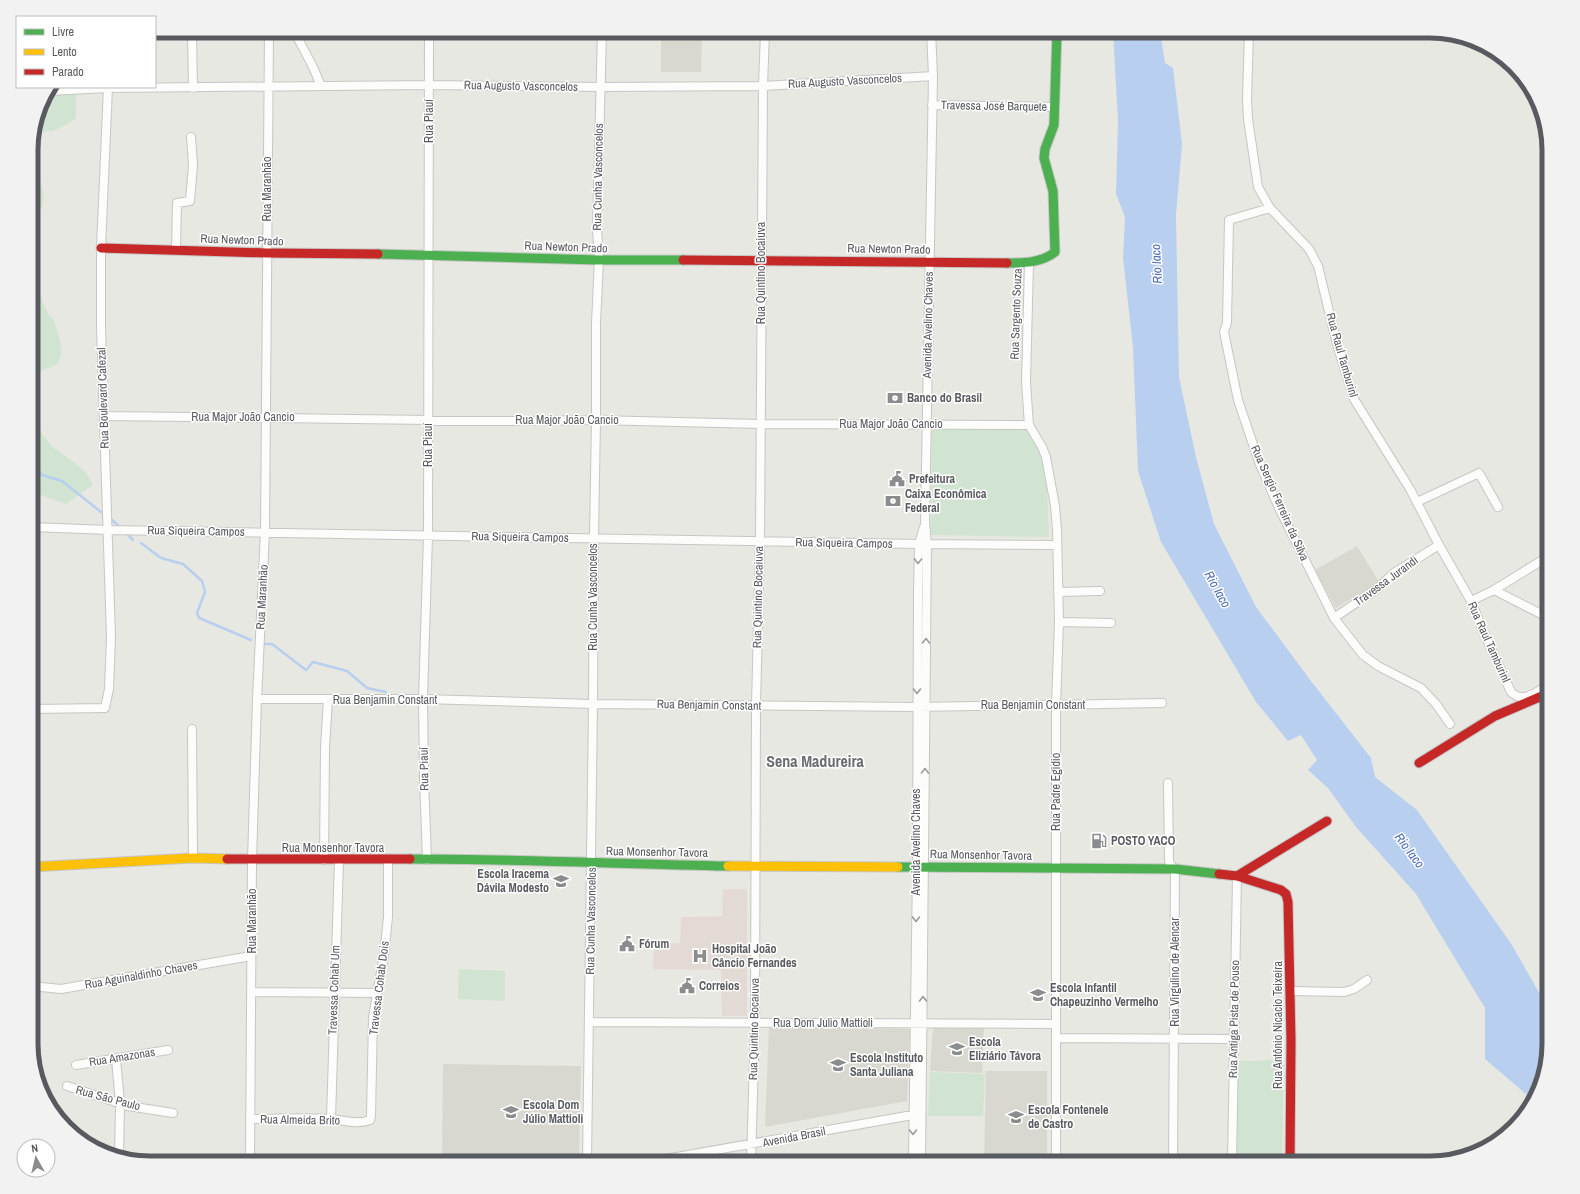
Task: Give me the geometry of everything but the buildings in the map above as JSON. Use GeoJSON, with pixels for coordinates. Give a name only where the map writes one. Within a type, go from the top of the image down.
{"type":"FeatureCollection","features":[{"type":"Feature","properties":{"kind":"street"},"geometry":{"type":"LineString","coordinates":[[192,38],[193,88]]}},
{"type":"Feature","properties":{"kind":"street","name":"Rua Maranhão"},"geometry":{"type":"LineString","coordinates":[[250,1156],[252,860],[257,699],[265,532],[269,38]]}},
{"type":"Feature","properties":{"kind":"street"},"geometry":{"type":"LineString","coordinates":[[298,38],[321,86]]}},
{"type":"Feature","properties":{"kind":"street","name":"Rua Piauí"},"geometry":{"type":"LineString","coordinates":[[427,860],[423,699],[428,536],[430,255],[429,38]]}},
{"type":"Feature","properties":{"kind":"street","name":"Rua Cunha Vasconcelos"},"geometry":{"type":"LineString","coordinates":[[587,1156],[596,323],[599,260],[597,229],[602,38]]}},
{"type":"Feature","properties":{"kind":"street","name":"Rua Quintino Bocaiuva"},"geometry":{"type":"LineString","coordinates":[[750,1156],[754,1024],[756,705],[760,542],[761,260],[765,38]]}},
{"type":"Feature","properties":{"kind":"street","name":"Avenida Avelino Chaves"},"geometry":{"type":"LineString","coordinates":[[914,1156],[923,1023],[917,707],[925,522],[933,76],[931,38]]}},
{"type":"Feature","properties":{"kind":"street","name":"Rua Sargento Souza"},"geometry":{"type":"LineString","coordinates":[[1029,425],[1026,382],[1030,263],[1050,256],[1055,252],[1054,191],[1044,158],[1045,150],[1054,125],[1057,38]]}},
{"type":"Feature","properties":{"kind":"street","name":"Rua Raul Tamburinl"},"geometry":{"type":"LineString","coordinates":[[1249,38],[1248,119],[1258,187],[1270,208],[1309,249],[1318,266],[1337,344],[1354,399],[1417,502],[1439,545],[1471,601],[1511,692],[1516,697],[1524,698],[1542,689]]}},
{"type":"Feature","properties":{"kind":"street","name":"Rua Augusto Vasconcelos"},"geometry":{"type":"LineString","coordinates":[[55,91],[108,88],[268,86],[763,86],[933,76]]}},
{"type":"Feature","properties":{"kind":"street","name":"Rua Boulevard Cafezal"},"geometry":{"type":"LineString","coordinates":[[38,709],[105,708],[109,689],[111,637],[101,327],[101,248],[108,88]]}},
{"type":"Feature","properties":{"kind":"street","name":"Travessa José Barquete"},"geometry":{"type":"LineString","coordinates":[[932,105],[1055,107]]}},
{"type":"Feature","properties":{"kind":"street"},"geometry":{"type":"LineString","coordinates":[[176,250],[177,203],[190,201],[193,165],[191,138]]}},
{"type":"Feature","properties":{"kind":"street","name":"Rua Sergio Ferreira da Silva"},"geometry":{"type":"LineString","coordinates":[[1270,208],[1229,220],[1227,323],[1224,332],[1238,400],[1259,462],[1334,618],[1363,655],[1378,666],[1421,688],[1436,704],[1450,724]]}},
{"type":"Feature","properties":{"kind":"street","name":"Rua Newton Prado"},"geometry":{"type":"LineString","coordinates":[[101,248],[599,260],[1030,263]]}},
{"type":"Feature","properties":{"kind":"street","name":"Rua Major João Cancio"},"geometry":{"type":"LineString","coordinates":[[104,416],[428,420],[596,420],[760,424],[1029,425]]}},
{"type":"Feature","properties":{"kind":"street","name":"Rua Padre Egidio"},"geometry":{"type":"LineString","coordinates":[[1029,425],[1042,447],[1046,458],[1055,506],[1059,622],[1056,705],[1056,1156]]}},
{"type":"Feature","properties":{"kind":"street"},"geometry":{"type":"LineString","coordinates":[[1417,502],[1479,473],[1498,507]]}},
{"type":"Feature","properties":{"kind":"street","name":"Rua Siqueira Campos"},"geometry":{"type":"LineString","coordinates":[[38,527],[108,530],[760,542],[1056,545]]}},
{"type":"Feature","properties":{"kind":"street","name":"Avenida Avelino Chaves"},"geometry":{"type":"LineString","coordinates":[[920,1156],[917,1114],[914,1023],[926,707],[923,544]]}},
{"type":"Feature","properties":{"kind":"street","name":"Travessa Jurandi"},"geometry":{"type":"LineString","coordinates":[[1334,618],[1378,588],[1394,573],[1439,545]]}},
{"type":"Feature","properties":{"kind":"street"},"geometry":{"type":"LineString","coordinates":[[1471,601],[1494,590],[1542,560]]}},
{"type":"Feature","properties":{"kind":"street"},"geometry":{"type":"LineString","coordinates":[[1494,590],[1542,614]]}},
{"type":"Feature","properties":{"kind":"street"},"geometry":{"type":"LineString","coordinates":[[1058,592],[1100,591]]}},
{"type":"Feature","properties":{"kind":"street"},"geometry":{"type":"LineString","coordinates":[[1059,622],[1111,623]]}},
{"type":"Feature","properties":{"kind":"street"},"geometry":{"type":"LineString","coordinates":[[1419,763],[1495,716],[1542,696]]}},
{"type":"Feature","properties":{"kind":"street","name":"Rua Benjamin Constant"},"geometry":{"type":"LineString","coordinates":[[257,699],[423,699],[593,704],[917,707],[1162,703]]}},
{"type":"Feature","properties":{"kind":"street"},"geometry":{"type":"LineString","coordinates":[[324,860],[325,748],[328,699]]}},
{"type":"Feature","properties":{"kind":"street"},"geometry":{"type":"LineString","coordinates":[[192,729],[193,858]]}},
{"type":"Feature","properties":{"kind":"street","name":"Rua Virgulino de Alencar"},"geometry":{"type":"LineString","coordinates":[[1168,783],[1169,860],[1170,864],[1175,869],[1173,1156]]}},
{"type":"Feature","properties":{"kind":"street"},"geometry":{"type":"LineString","coordinates":[[1237,876],[1327,821]]}},
{"type":"Feature","properties":{"kind":"street","name":"Rua Monsenhor Tavora"},"geometry":{"type":"LineString","coordinates":[[38,867],[193,858],[252,860],[495,859],[591,863],[755,866],[1175,869],[1237,876],[1280,890]]}},
{"type":"Feature","properties":{"kind":"street","name":"Travessa Cohab Um"},"geometry":{"type":"LineString","coordinates":[[331,1119],[339,860]]}},
{"type":"Feature","properties":{"kind":"street","name":"Travessa Cohab Dois"},"geometry":{"type":"LineString","coordinates":[[371,1116],[373,1023],[384,955],[388,917],[388,860]]}},
{"type":"Feature","properties":{"kind":"street","name":"Rua Antiga Pista de Pouso"},"geometry":{"type":"LineString","coordinates":[[1232,1156],[1237,876]]}},
{"type":"Feature","properties":{"kind":"street","name":"Rua Antônio Nicacio Teixeira"},"geometry":{"type":"LineString","coordinates":[[1280,890],[1286,894],[1288,902],[1290,991],[1290,1156]]}},
{"type":"Feature","properties":{"kind":"street","name":"Rua Aguinaldinho Chaves"},"geometry":{"type":"LineString","coordinates":[[38,987],[61,989],[251,956]]}},
{"type":"Feature","properties":{"kind":"street"},"geometry":{"type":"LineString","coordinates":[[1290,991],[1344,992],[1354,989],[1367,980]]}},
{"type":"Feature","properties":{"kind":"street"},"geometry":{"type":"LineString","coordinates":[[252,992],[377,993]]}},
{"type":"Feature","properties":{"kind":"street","name":"Rua Dom Julio Mattioli"},"geometry":{"type":"LineString","coordinates":[[589,1022],[754,1024],[1056,1024]]}},
{"type":"Feature","properties":{"kind":"street"},"geometry":{"type":"LineString","coordinates":[[1056,1038],[1234,1039]]}},
{"type":"Feature","properties":{"kind":"street","name":"Rua Amazonas"},"geometry":{"type":"LineString","coordinates":[[76,1065],[168,1050]]}},
{"type":"Feature","properties":{"kind":"street"},"geometry":{"type":"LineString","coordinates":[[116,1059],[120,1103],[119,1151]]}},
{"type":"Feature","properties":{"kind":"street","name":"Rua São Paulo"},"geometry":{"type":"LineString","coordinates":[[67,1086],[120,1103],[173,1113]]}},
{"type":"Feature","properties":{"kind":"street","name":"Avenida Brasil"},"geometry":{"type":"LineString","coordinates":[[685,1156],[917,1114]]}},
{"type":"Feature","properties":{"kind":"street","name":"Rua Almeida Brito"},"geometry":{"type":"LineString","coordinates":[[250,1119],[331,1119],[364,1122],[370,1120],[371,1116]]}},
{"type":"Feature","properties":{"kind":"shaded area"},"geometry":{"type":"Polygon","coordinates":[[[661,38],[702,38],[701,72],[661,72],[661,38]]]}},
{"type":"Feature","properties":{"kind":"shaded area"},"geometry":{"type":"Polygon","coordinates":[[[1357,546],[1379,582],[1336,608],[1315,570],[1357,546]]]}},
{"type":"Feature","properties":{"kind":"shaded area","name":"Hospital João Câncio Fernandes"},"geometry":{"type":"Polygon","coordinates":[[[723,889],[747,889],[747,1016],[722,1016],[721,970],[653,969],[654,944],[680,943],[681,917],[722,916],[723,889]]]}},
{"type":"Feature","properties":{"kind":"shaded area","name":"Escola Instituto Santa Juliana"},"geometry":{"type":"Polygon","coordinates":[[[769,1026],[910,1029],[907,1101],[765,1127],[769,1026]]]}},
{"type":"Feature","properties":{"kind":"shaded area","name":"Escola Eliziário Távora"},"geometry":{"type":"Polygon","coordinates":[[[933,1028],[984,1028],[982,1073],[930,1071],[933,1028]]]}},
{"type":"Feature","properties":{"kind":"shaded area","name":"Escola Dom Júlio Mattioli"},"geometry":{"type":"Polygon","coordinates":[[[443,1064],[581,1066],[579,1156],[442,1156],[443,1064]]]}},
{"type":"Feature","properties":{"kind":"shaded area","name":"Escola Fontenele de Castro"},"geometry":{"type":"Polygon","coordinates":[[[986,1071],[1047,1071],[1047,1156],[984,1156],[986,1071]]]}},
{"type":"Feature","properties":{"kind":"green space"},"geometry":{"type":"Polygon","coordinates":[[[53,94],[76,94],[76,118],[55,130],[40,132],[42,121],[53,94]]]}},
{"type":"Feature","properties":{"kind":"green space"},"geometry":{"type":"Polygon","coordinates":[[[38,177],[44,196],[38,212],[38,177]]]}},
{"type":"Feature","properties":{"kind":"green space"},"geometry":{"type":"Polygon","coordinates":[[[38,291],[49,316],[53,318],[59,336],[61,350],[59,361],[55,365],[38,374],[38,291]]]}},
{"type":"Feature","properties":{"kind":"green space"},"geometry":{"type":"Polygon","coordinates":[[[38,427],[51,445],[86,473],[93,485],[66,504],[38,494],[38,427]]]}},
{"type":"Feature","properties":{"kind":"green space"},"geometry":{"type":"Polygon","coordinates":[[[932,428],[1029,430],[1043,455],[1047,481],[1049,537],[931,535],[932,428]]]}},
{"type":"Feature","properties":{"kind":"green space"},"geometry":{"type":"Polygon","coordinates":[[[459,969],[505,971],[505,1001],[458,999],[459,969]]]}},
{"type":"Feature","properties":{"kind":"green space"},"geometry":{"type":"Polygon","coordinates":[[[1284,1060],[1282,1156],[1237,1156],[1237,1061],[1284,1060]]]}},
{"type":"Feature","properties":{"kind":"green space"},"geometry":{"type":"Polygon","coordinates":[[[930,1072],[985,1074],[983,1116],[928,1116],[930,1072]]]}},
{"type":"Feature","properties":{"kind":"water","name":"Rio Iaco"},"geometry":{"type":"Polygon","coordinates":[[[1113,38],[1161,38],[1165,63],[1173,68],[1182,144],[1176,215],[1179,377],[1196,457],[1214,524],[1256,607],[1371,758],[1375,777],[1417,810],[1512,945],[1542,998],[1542,1052],[1536,1080],[1529,1096],[1485,1059],[1485,1008],[1416,894],[1356,827],[1328,788],[1308,770],[1317,760],[1301,735],[1288,741],[1256,702],[1161,542],[1138,471],[1133,347],[1123,258],[1125,217],[1116,194],[1118,121],[1113,38]]]}},
{"type":"Feature","properties":{"kind":"waterway"},"geometry":{"type":"LineString","coordinates":[[38,471],[42,475],[62,481],[101,512]]}},
{"type":"Feature","properties":{"kind":"waterway"},"geometry":{"type":"LineString","coordinates":[[111,519],[122,529]]}},
{"type":"Feature","properties":{"kind":"waterway"},"geometry":{"type":"LineString","coordinates":[[125,532],[133,540]]}},
{"type":"Feature","properties":{"kind":"waterway"},"geometry":{"type":"LineString","coordinates":[[141,543],[161,558],[183,564],[202,581],[205,592],[197,613],[199,618],[251,640]]}},
{"type":"Feature","properties":{"kind":"waterway"},"geometry":{"type":"LineString","coordinates":[[263,644],[272,644],[306,670],[313,662],[347,671],[367,688],[386,692]]}},
{"type":"Feature","properties":{"kind":"traffic: fast"},"geometry":{"type":"LineString","coordinates":[[1007,263],[1038,260],[1050,256],[1055,252],[1053,191],[1044,158],[1045,149],[1054,125],[1057,38]]}},
{"type":"Feature","properties":{"kind":"traffic: fast"},"geometry":{"type":"LineString","coordinates":[[378,254],[599,260],[683,260]]}},
{"type":"Feature","properties":{"kind":"traffic: fast"},"geometry":{"type":"LineString","coordinates":[[410,859],[728,866]]}},
{"type":"Feature","properties":{"kind":"traffic: fast"},"geometry":{"type":"LineString","coordinates":[[898,867],[1175,869],[1219,874]]}},
{"type":"Feature","properties":{"kind":"traffic: slow"},"geometry":{"type":"LineString","coordinates":[[38,867],[193,858],[227,859]]}},
{"type":"Feature","properties":{"kind":"traffic: slow"},"geometry":{"type":"LineString","coordinates":[[728,866],[898,867]]}},
{"type":"Feature","properties":{"kind":"traffic: jam"},"geometry":{"type":"LineString","coordinates":[[101,248],[267,253],[378,254]]}},
{"type":"Feature","properties":{"kind":"traffic: jam"},"geometry":{"type":"LineString","coordinates":[[683,260],[1007,263]]}},
{"type":"Feature","properties":{"kind":"traffic: jam"},"geometry":{"type":"LineString","coordinates":[[1419,763],[1495,716],[1542,696]]}},
{"type":"Feature","properties":{"kind":"traffic: jam"},"geometry":{"type":"LineString","coordinates":[[1237,876],[1327,821]]}},
{"type":"Feature","properties":{"kind":"traffic: jam"},"geometry":{"type":"LineString","coordinates":[[227,859],[410,859]]}},
{"type":"Feature","properties":{"kind":"traffic: jam"},"geometry":{"type":"LineString","coordinates":[[1219,874],[1237,876],[1281,890],[1286,894],[1288,902],[1291,1040],[1290,1156]]}},
{"type":"Feature","properties":{"kind":"place","name":"Banco do Brasil"},"geometry":{"type":"Point","coordinates":[895,398]}},
{"type":"Feature","properties":{"kind":"place","name":"Prefeitura"},"geometry":{"type":"Point","coordinates":[897,479]}},
{"type":"Feature","properties":{"kind":"place","name":"Caixa Econômica Federal"},"geometry":{"type":"Point","coordinates":[893,501]}},
{"type":"Feature","properties":{"kind":"place","name":"POSTO YACO"},"geometry":{"type":"Point","coordinates":[1099,841]}},
{"type":"Feature","properties":{"kind":"place","name":"Escola Iracema Dávila Modesto"},"geometry":{"type":"Point","coordinates":[561,881]}},
{"type":"Feature","properties":{"kind":"place","name":"Fórum"},"geometry":{"type":"Point","coordinates":[627,944]}},
{"type":"Feature","properties":{"kind":"place","name":"Hospital João Câncio Fernandes"},"geometry":{"type":"Point","coordinates":[700,956]}},
{"type":"Feature","properties":{"kind":"place","name":"Correios"},"geometry":{"type":"Point","coordinates":[687,986]}},
{"type":"Feature","properties":{"kind":"place","name":"Escola Infantil Chapeuzinho Vermelho"},"geometry":{"type":"Point","coordinates":[1038,995]}},
{"type":"Feature","properties":{"kind":"place","name":"Escola Eliziário Távora"},"geometry":{"type":"Point","coordinates":[957,1049]}},
{"type":"Feature","properties":{"kind":"place","name":"Escola Instituto Santa Juliana"},"geometry":{"type":"Point","coordinates":[838,1065]}},
{"type":"Feature","properties":{"kind":"place","name":"Escola Dom Júlio Mattioli"},"geometry":{"type":"Point","coordinates":[511,1112]}},
{"type":"Feature","properties":{"kind":"place","name":"Escola Fontenele de Castro"},"geometry":{"type":"Point","coordinates":[1016,1117]}},
{"type":"Feature","properties":{"kind":"district","name":"Sena Madureira"},"geometry":{"type":"Point","coordinates":[815,761]}}]}
